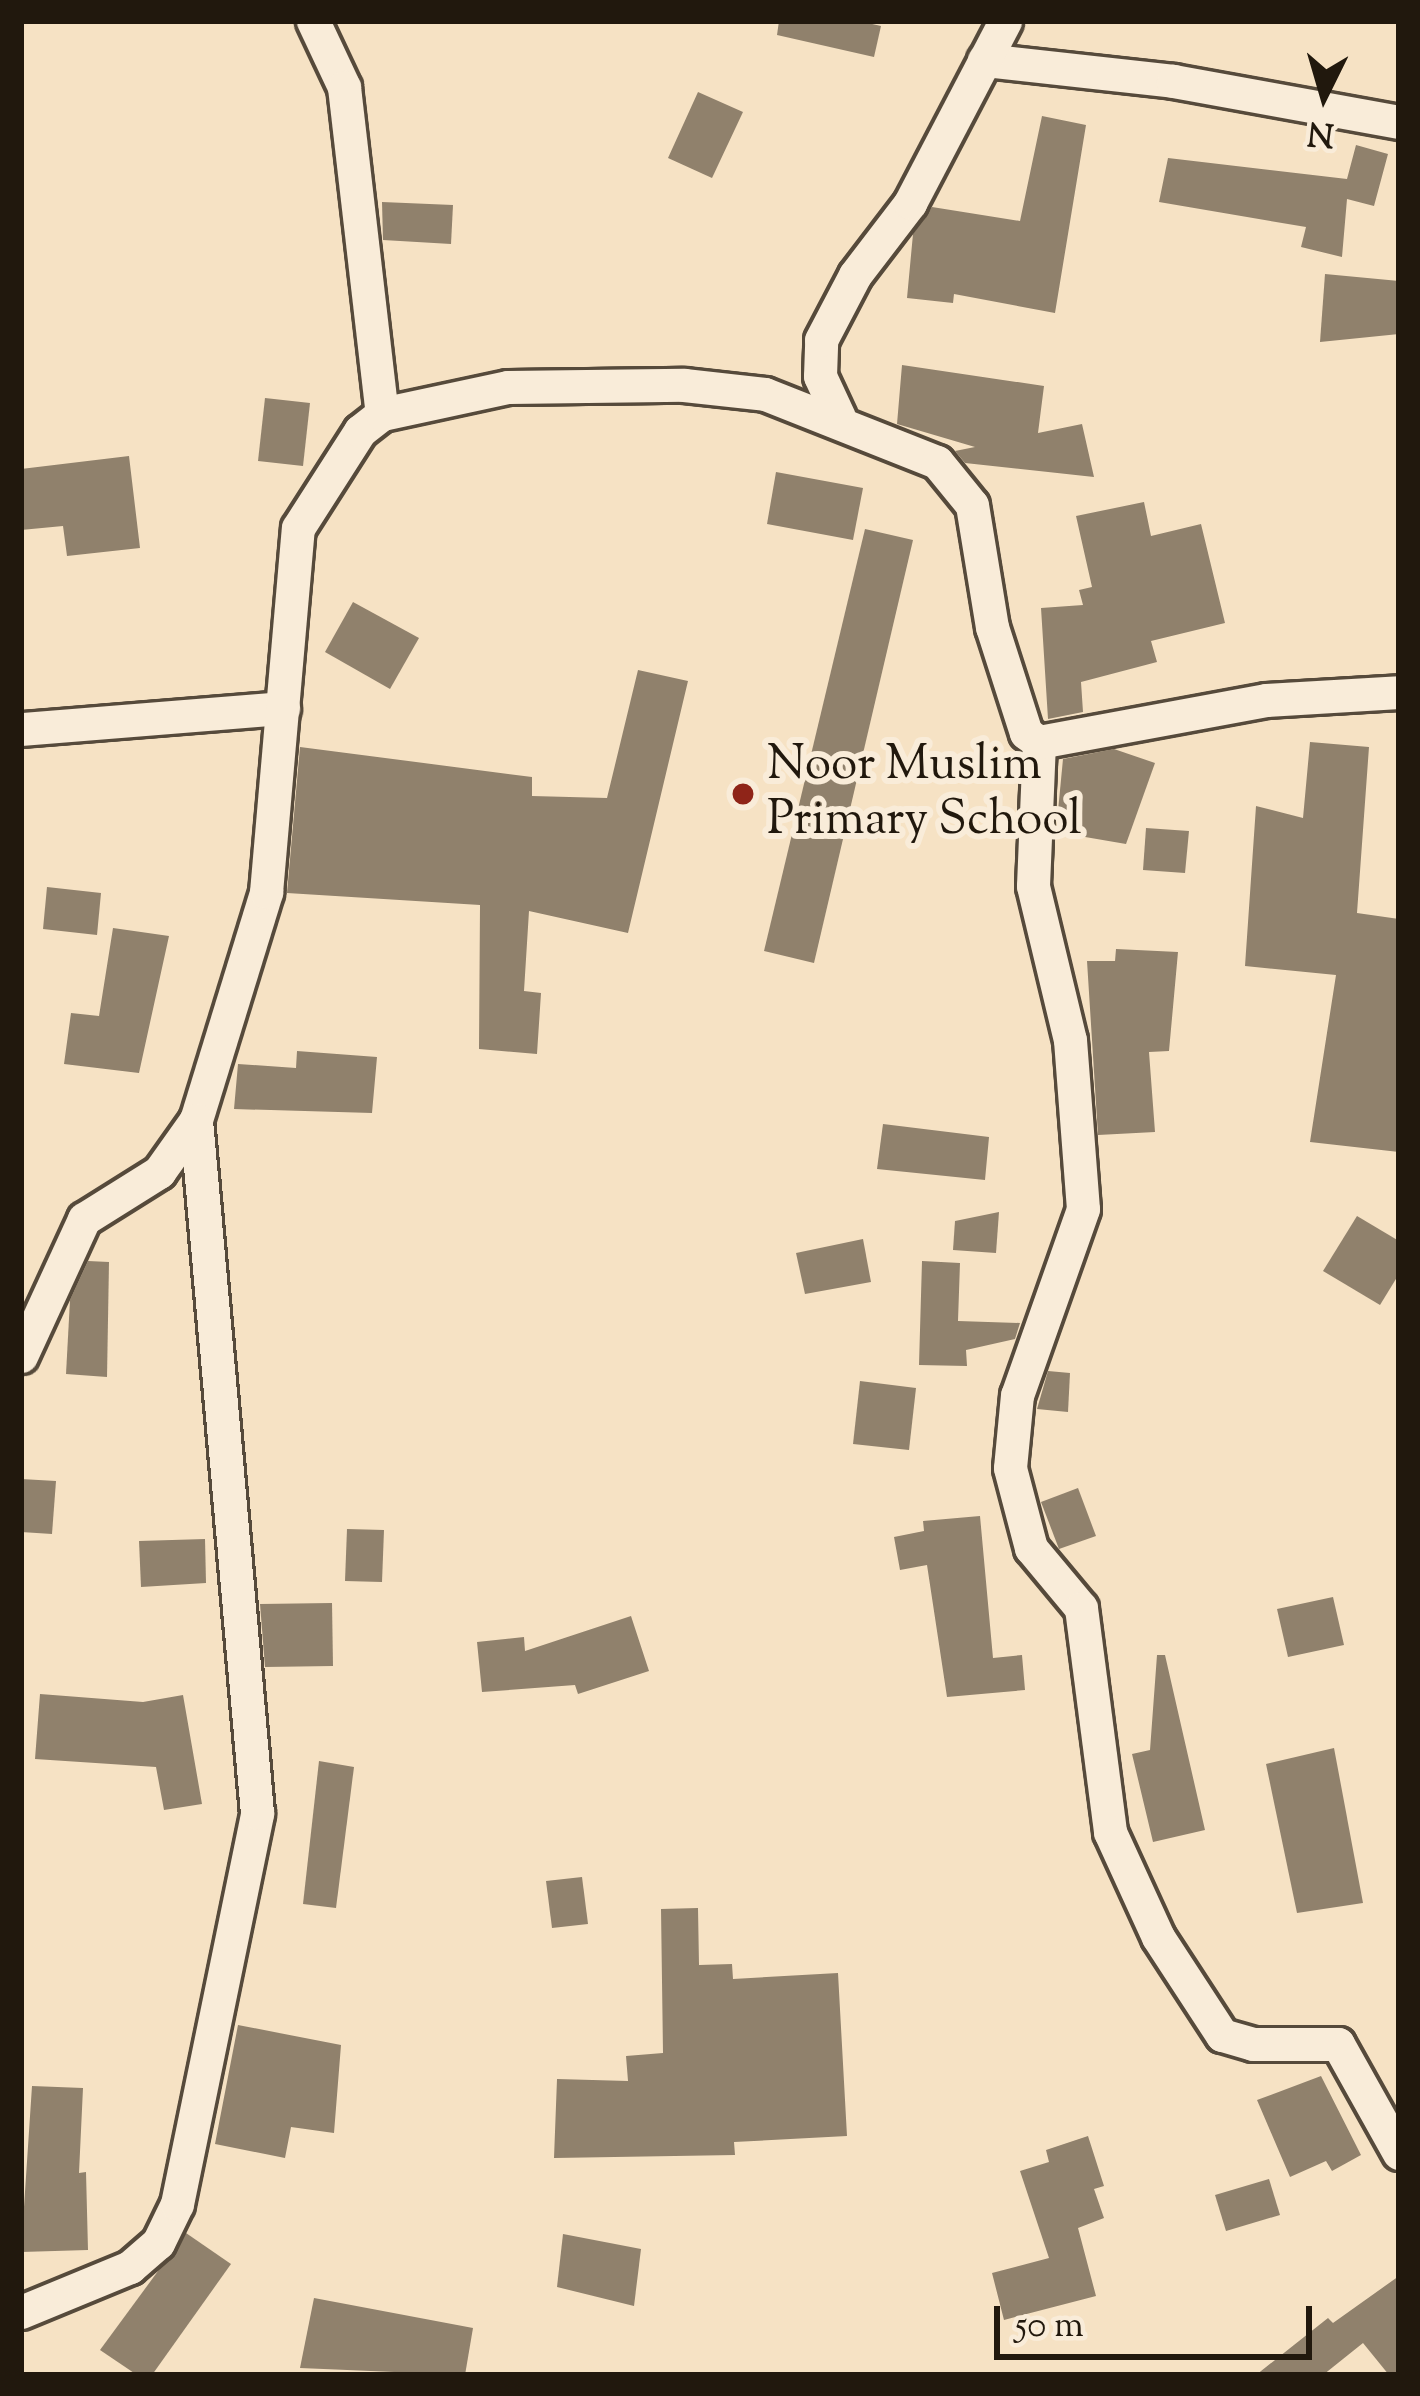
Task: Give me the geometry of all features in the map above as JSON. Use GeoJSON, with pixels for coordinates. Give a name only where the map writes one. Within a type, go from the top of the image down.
{"type":"FeatureCollection","features":[{"type":"Feature","properties":{"kind":"street"},"geometry":{"type":"LineString","coordinates":[[313,21],[344,87],[382,414]]}},
{"type":"Feature","properties":{"kind":"street"},"geometry":{"type":"LineString","coordinates":[[839,417],[820,376],[821,340],[855,275],[910,203],[1005,21]]}},
{"type":"Feature","properties":{"kind":"street"},"geometry":{"type":"LineString","coordinates":[[984,60],[1173,81],[1399,122]]}},
{"type":"Feature","properties":{"kind":"street"},"geometry":{"type":"LineString","coordinates":[[21,1356],[84,1219],[159,1172],[196,1120],[266,892],[298,528],[360,431],[382,414],[508,387],[649,382],[765,394],[839,417],[937,462],[964,491],[997,645],[1026,733],[1039,742],[1266,700],[1399,692]]}},
{"type":"Feature","properties":{"kind":"street"},"geometry":{"type":"LineString","coordinates":[[21,729],[283,708]]}},
{"type":"Feature","properties":{"kind":"street"},"geometry":{"type":"LineString","coordinates":[[1039,742],[1033,886],[1070,1040],[1082,1209],[1017,1395],[1010,1468],[1031,1548],[1081,1608],[1110,1832],[1158,1936],[1222,2035],[1253,2044],[1338,2044],[1399,2153]]}},
{"type":"Feature","properties":{"kind":"street"},"geometry":{"type":"LineString","coordinates":[[21,2312],[130,2267],[158,2242],[177,2204],[257,1814],[196,1120]]}},
{"type":"Feature","properties":{"kind":"building"},"geometry":{"type":"Polygon","coordinates":[[[779,21],[859,21],[881,26],[874,57],[777,35],[779,21]]]}},
{"type":"Feature","properties":{"kind":"building"},"geometry":{"type":"Polygon","coordinates":[[[698,92],[743,112],[712,178],[668,158],[698,92]]]}},
{"type":"Feature","properties":{"kind":"building"},"geometry":{"type":"Polygon","coordinates":[[[1042,116],[1086,125],[1055,313],[954,294],[953,303],[907,298],[913,234],[932,207],[1020,221],[1042,116]]]}},
{"type":"Feature","properties":{"kind":"building"},"geometry":{"type":"Polygon","coordinates":[[[1356,145],[1388,154],[1374,206],[1347,199],[1342,257],[1301,247],[1306,227],[1159,202],[1168,158],[1347,179],[1356,145]]]}},
{"type":"Feature","properties":{"kind":"building"},"geometry":{"type":"Polygon","coordinates":[[[382,202],[453,205],[451,244],[383,240],[382,202]]]}},
{"type":"Feature","properties":{"kind":"building"},"geometry":{"type":"Polygon","coordinates":[[[1325,274],[1399,281],[1399,334],[1320,342],[1325,274]]]}},
{"type":"Feature","properties":{"kind":"building"},"geometry":{"type":"Polygon","coordinates":[[[902,365],[1044,386],[1038,433],[1082,424],[1094,477],[965,463],[955,451],[975,447],[897,424],[902,365]]]}},
{"type":"Feature","properties":{"kind":"building"},"geometry":{"type":"Polygon","coordinates":[[[265,398],[310,403],[303,466],[258,461],[265,398]]]}},
{"type":"Feature","properties":{"kind":"building"},"geometry":{"type":"Polygon","coordinates":[[[129,456],[140,548],[67,556],[63,526],[21,530],[21,469],[129,456]]]}},
{"type":"Feature","properties":{"kind":"building"},"geometry":{"type":"Polygon","coordinates":[[[776,472],[863,488],[853,540],[767,524],[776,472]]]}},
{"type":"Feature","properties":{"kind":"building"},"geometry":{"type":"Polygon","coordinates":[[[1144,502],[1151,536],[1201,524],[1225,623],[1151,641],[1157,662],[1081,682],[1083,712],[1048,719],[1041,608],[1083,605],[1079,590],[1092,587],[1076,516],[1144,502]]]}},
{"type":"Feature","properties":{"kind":"building"},"geometry":{"type":"Polygon","coordinates":[[[865,529],[913,540],[814,963],[764,951],[865,529]]]}},
{"type":"Feature","properties":{"kind":"building"},"geometry":{"type":"Polygon","coordinates":[[[353,602],[419,638],[390,689],[325,652],[353,602]]]}},
{"type":"Feature","properties":{"kind":"building"},"geometry":{"type":"Polygon","coordinates":[[[638,670],[688,681],[628,933],[529,911],[524,991],[541,993],[537,1054],[479,1049],[480,905],[287,893],[300,747],[532,777],[532,796],[607,798],[638,670]]]}},
{"type":"Feature","properties":{"kind":"building"},"geometry":{"type":"Polygon","coordinates":[[[1310,742],[1369,747],[1357,913],[1399,919],[1399,1152],[1310,1142],[1336,975],[1245,966],[1256,806],[1303,818],[1310,742]]]}},
{"type":"Feature","properties":{"kind":"building"},"geometry":{"type":"Polygon","coordinates":[[[1114,749],[1155,763],[1126,844],[1056,832],[1063,759],[1114,749]]]}},
{"type":"Feature","properties":{"kind":"building"},"geometry":{"type":"Polygon","coordinates":[[[1146,828],[1189,831],[1185,873],[1143,870],[1146,828]]]}},
{"type":"Feature","properties":{"kind":"building"},"geometry":{"type":"Polygon","coordinates":[[[47,887],[101,893],[97,935],[43,929],[47,887]]]}},
{"type":"Feature","properties":{"kind":"building"},"geometry":{"type":"Polygon","coordinates":[[[113,928],[169,936],[139,1073],[64,1064],[71,1013],[99,1016],[113,928]]]}},
{"type":"Feature","properties":{"kind":"building"},"geometry":{"type":"Polygon","coordinates":[[[1116,949],[1178,952],[1169,1051],[1149,1052],[1155,1132],[1098,1135],[1087,961],[1115,961],[1116,949]]]}},
{"type":"Feature","properties":{"kind":"building"},"geometry":{"type":"Polygon","coordinates":[[[297,1051],[377,1057],[372,1113],[234,1109],[238,1064],[296,1068],[297,1051]]]}},
{"type":"Feature","properties":{"kind":"building"},"geometry":{"type":"Polygon","coordinates":[[[883,1124],[989,1137],[985,1180],[877,1169],[883,1124]]]}},
{"type":"Feature","properties":{"kind":"building"},"geometry":{"type":"Polygon","coordinates":[[[999,1212],[996,1253],[953,1250],[955,1221],[999,1212]]]}},
{"type":"Feature","properties":{"kind":"building"},"geometry":{"type":"Polygon","coordinates":[[[1357,1216],[1399,1241],[1399,1274],[1380,1305],[1323,1271],[1357,1216]]]}},
{"type":"Feature","properties":{"kind":"building"},"geometry":{"type":"Polygon","coordinates":[[[863,1239],[871,1282],[805,1294],[796,1253],[863,1239]]]}},
{"type":"Feature","properties":{"kind":"building"},"geometry":{"type":"Polygon","coordinates":[[[88,1261],[109,1262],[107,1377],[66,1374],[70,1300],[88,1261]]]}},
{"type":"Feature","properties":{"kind":"building"},"geometry":{"type":"Polygon","coordinates":[[[922,1261],[960,1263],[958,1321],[1020,1323],[1015,1339],[966,1350],[967,1366],[919,1365],[922,1261]]]}},
{"type":"Feature","properties":{"kind":"building"},"geometry":{"type":"Polygon","coordinates":[[[1048,1371],[1070,1373],[1068,1412],[1037,1409],[1048,1371]]]}},
{"type":"Feature","properties":{"kind":"building"},"geometry":{"type":"Polygon","coordinates":[[[860,1381],[916,1388],[909,1450],[853,1444],[860,1381]]]}},
{"type":"Feature","properties":{"kind":"building"},"geometry":{"type":"Polygon","coordinates":[[[21,1479],[56,1481],[52,1534],[21,1532],[21,1479]]]}},
{"type":"Feature","properties":{"kind":"building"},"geometry":{"type":"Polygon","coordinates":[[[1078,1488],[1096,1536],[1059,1549],[1041,1502],[1078,1488]]]}},
{"type":"Feature","properties":{"kind":"building"},"geometry":{"type":"Polygon","coordinates":[[[980,1516],[993,1658],[1022,1655],[1025,1690],[947,1697],[927,1565],[900,1570],[894,1537],[924,1531],[923,1521],[980,1516]]]}},
{"type":"Feature","properties":{"kind":"building"},"geometry":{"type":"Polygon","coordinates":[[[347,1529],[384,1530],[382,1582],[345,1581],[347,1529]]]}},
{"type":"Feature","properties":{"kind":"building"},"geometry":{"type":"Polygon","coordinates":[[[205,1539],[206,1583],[141,1587],[139,1541],[205,1539]]]}},
{"type":"Feature","properties":{"kind":"building"},"geometry":{"type":"Polygon","coordinates":[[[1333,1597],[1344,1645],[1288,1657],[1277,1609],[1333,1597]]]}},
{"type":"Feature","properties":{"kind":"building"},"geometry":{"type":"Polygon","coordinates":[[[332,1603],[333,1666],[265,1667],[260,1604],[332,1603]]]}},
{"type":"Feature","properties":{"kind":"building"},"geometry":{"type":"Polygon","coordinates":[[[631,1616],[649,1671],[578,1694],[575,1685],[482,1692],[477,1642],[524,1637],[525,1651],[631,1616]]]}},
{"type":"Feature","properties":{"kind":"building"},"geometry":{"type":"Polygon","coordinates":[[[1157,1655],[1165,1655],[1205,1830],[1153,1842],[1132,1754],[1150,1750],[1157,1655]]]}},
{"type":"Feature","properties":{"kind":"building"},"geometry":{"type":"Polygon","coordinates":[[[40,1694],[143,1702],[183,1695],[202,1804],[164,1810],[156,1767],[35,1759],[40,1694]]]}},
{"type":"Feature","properties":{"kind":"building"},"geometry":{"type":"Polygon","coordinates":[[[1334,1748],[1363,1903],[1297,1913],[1266,1764],[1334,1748]]]}},
{"type":"Feature","properties":{"kind":"building"},"geometry":{"type":"Polygon","coordinates":[[[319,1761],[354,1767],[336,1908],[303,1904],[319,1761]]]}},
{"type":"Feature","properties":{"kind":"building"},"geometry":{"type":"Polygon","coordinates":[[[582,1877],[588,1924],[552,1928],[546,1881],[582,1877]]]}},
{"type":"Feature","properties":{"kind":"building"},"geometry":{"type":"Polygon","coordinates":[[[698,1908],[699,1965],[732,1964],[733,1979],[838,1973],[847,2136],[734,2142],[735,2155],[554,2158],[557,2079],[628,2081],[626,2056],[663,2053],[661,1909],[698,1908]]]}},
{"type":"Feature","properties":{"kind":"building"},"geometry":{"type":"Polygon","coordinates":[[[238,2025],[341,2045],[334,2133],[291,2127],[285,2158],[215,2144],[238,2025]]]}},
{"type":"Feature","properties":{"kind":"building"},"geometry":{"type":"Polygon","coordinates":[[[1321,2076],[1361,2155],[1332,2171],[1326,2161],[1290,2177],[1257,2100],[1321,2076]]]}},
{"type":"Feature","properties":{"kind":"building"},"geometry":{"type":"Polygon","coordinates":[[[32,2086],[83,2088],[79,2173],[86,2172],[88,2250],[21,2252],[32,2086]]]}},
{"type":"Feature","properties":{"kind":"building"},"geometry":{"type":"Polygon","coordinates":[[[1088,2136],[1104,2186],[1094,2189],[1104,2218],[1078,2228],[1096,2296],[1004,2320],[992,2273],[1049,2258],[1020,2171],[1049,2162],[1046,2150],[1088,2136]]]}},
{"type":"Feature","properties":{"kind":"building"},"geometry":{"type":"Polygon","coordinates":[[[1269,2179],[1280,2215],[1226,2231],[1215,2195],[1269,2179]]]}},
{"type":"Feature","properties":{"kind":"building"},"geometry":{"type":"Polygon","coordinates":[[[186,2233],[231,2264],[152,2375],[137,2375],[100,2350],[186,2233]]]}},
{"type":"Feature","properties":{"kind":"building"},"geometry":{"type":"Polygon","coordinates":[[[563,2234],[641,2249],[634,2306],[557,2287],[563,2234]]]}},
{"type":"Feature","properties":{"kind":"building"},"geometry":{"type":"Polygon","coordinates":[[[1399,2276],[1399,2375],[1389,2375],[1363,2343],[1323,2375],[1256,2375],[1328,2318],[1333,2323],[1399,2276]]]}},
{"type":"Feature","properties":{"kind":"building"},"geometry":{"type":"Polygon","coordinates":[[[314,2298],[473,2328],[465,2375],[300,2368],[314,2298]]]}},
{"type":"Feature","properties":{"kind":"place","name":"Noor Muslim Primary School"},"geometry":{"type":"Point","coordinates":[743,794]}}]}
